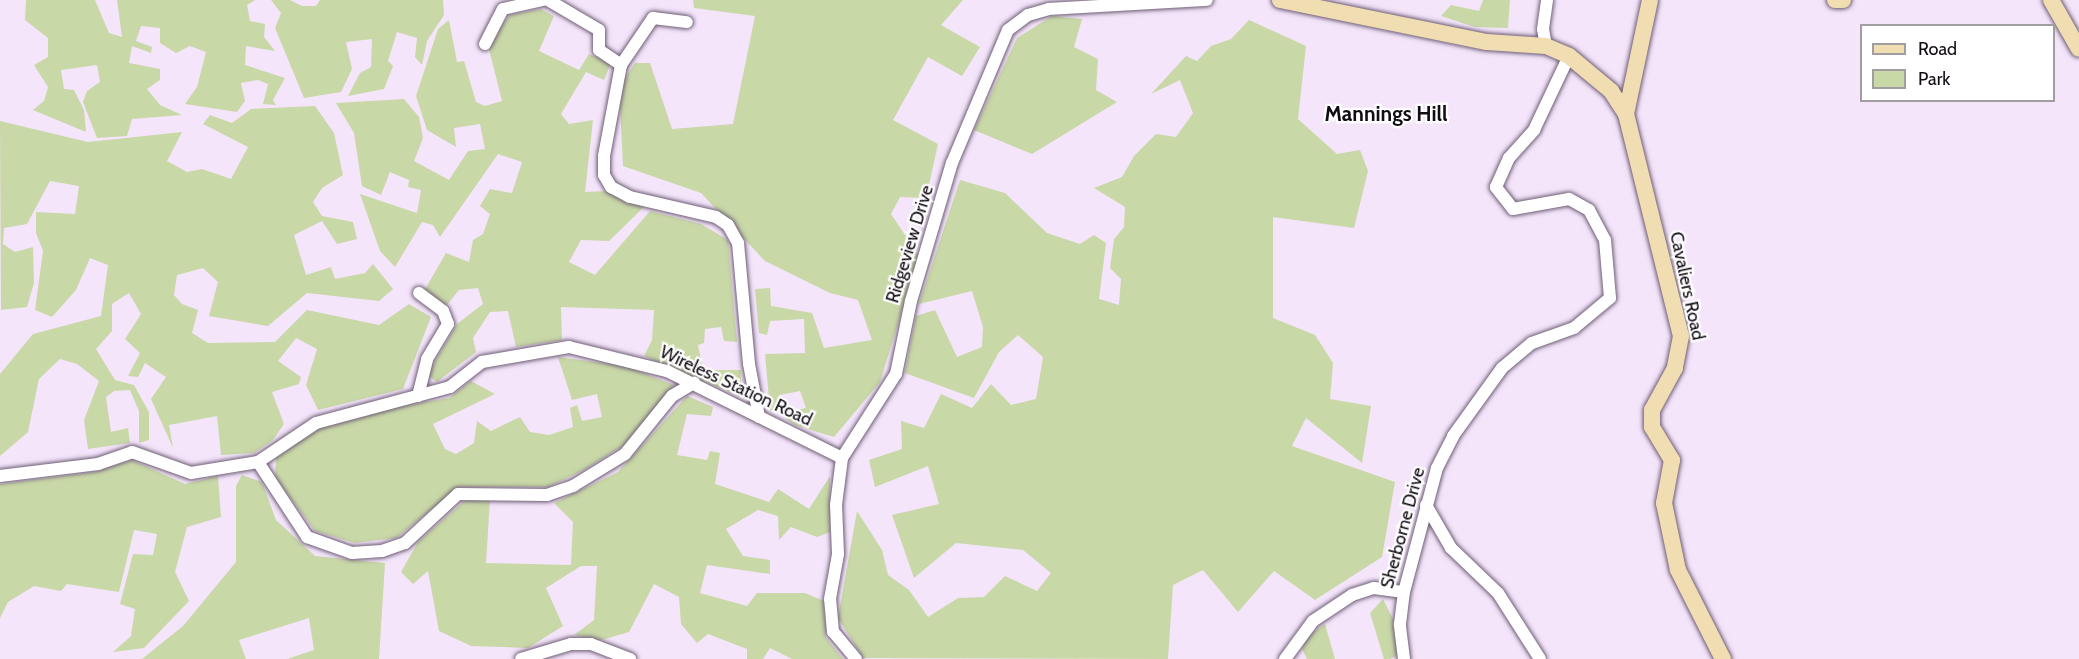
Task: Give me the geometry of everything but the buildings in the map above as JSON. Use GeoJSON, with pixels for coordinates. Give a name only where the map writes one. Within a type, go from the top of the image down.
{"type":"FeatureCollection","features":[{"type":"Feature","properties":{"kind":"main road"},"geometry":{"type":"LineString","coordinates":[[1280,0],[1486,42],[1546,46],[1569,56],[1611,91],[1626,114]]}},
{"type":"Feature","properties":{"kind":"main road"},"geometry":{"type":"LineString","coordinates":[[1626,114],[1650,0]]}},
{"type":"Feature","properties":{"kind":"main road"},"geometry":{"type":"LineString","coordinates":[[1835,0],[1843,0]]}},
{"type":"Feature","properties":{"kind":"main road"},"geometry":{"type":"LineString","coordinates":[[2051,0],[2079,49]]}},
{"type":"Feature","properties":{"kind":"main road","name":"Cavaliers Road"},"geometry":{"type":"LineString","coordinates":[[1626,114],[1681,336],[1675,368],[1652,410],[1652,427],[1672,460],[1664,503],[1678,570],[1723,659]]}},
{"type":"Feature","properties":{"kind":"street"},"geometry":{"type":"LineString","coordinates":[[485,44],[502,9],[543,0]]}},
{"type":"Feature","properties":{"kind":"street"},"geometry":{"type":"LineString","coordinates":[[548,0],[599,30],[599,50],[621,65]]}},
{"type":"Feature","properties":{"kind":"street","name":"Ridgeview Drive"},"geometry":{"type":"LineString","coordinates":[[856,659],[833,632],[830,599],[838,554],[836,505],[842,458],[896,374],[911,301],[952,163],[1008,30],[1028,15],[1049,9],[1207,0]]}},
{"type":"Feature","properties":{"kind":"street"},"geometry":{"type":"LineString","coordinates":[[1546,46],[1543,29],[1548,0]]}},
{"type":"Feature","properties":{"kind":"street"},"geometry":{"type":"LineString","coordinates":[[687,22],[653,18],[621,65],[611,105],[604,175],[611,187],[630,196],[716,217],[728,225],[742,262],[748,364],[759,417]]}},
{"type":"Feature","properties":{"kind":"street","name":"Sherborne Drive"},"geometry":{"type":"LineString","coordinates":[[1403,659],[1404,592],[1426,505],[1453,436],[1502,368],[1532,343],[1574,327],[1610,298],[1605,240],[1589,210],[1569,199],[1513,209],[1496,187],[1509,158],[1534,130],[1569,56]]}},
{"type":"Feature","properties":{"kind":"street"},"geometry":{"type":"LineString","coordinates":[[418,396],[427,359],[448,324],[443,311],[419,293]]}},
{"type":"Feature","properties":{"kind":"street","name":"Wireless Station Road"},"geometry":{"type":"LineString","coordinates":[[0,476],[98,464],[132,452],[191,473],[258,462],[316,423],[450,387],[482,362],[569,347],[623,357],[694,383],[842,458]]}},
{"type":"Feature","properties":{"kind":"street"},"geometry":{"type":"LineString","coordinates":[[258,462],[307,537],[352,553],[382,550],[405,543],[458,494],[547,495],[573,486],[625,454],[672,396],[694,383]]}},
{"type":"Feature","properties":{"kind":"street"},"geometry":{"type":"LineString","coordinates":[[1426,505],[1451,548],[1498,593],[1540,659]]}},
{"type":"Feature","properties":{"kind":"street"},"geometry":{"type":"LineString","coordinates":[[1285,659],[1313,621],[1352,596],[1374,588],[1404,592]]}},
{"type":"Feature","properties":{"kind":"street"},"geometry":{"type":"LineString","coordinates":[[521,659],[570,644],[591,644],[630,659]]}},
{"type":"Feature","properties":{"kind":"green space"},"geometry":{"type":"Polygon","coordinates":[[[26,0],[95,0],[109,33],[122,37],[117,0],[255,0],[247,5],[250,21],[265,24],[264,37],[275,51],[246,46],[245,65],[285,78],[273,100],[276,105],[263,104],[268,84],[258,80],[241,83],[245,101],[237,112],[185,104],[197,87],[206,52],[190,46],[176,53],[160,43],[160,28],[141,26],[136,41],[152,47],[151,53],[132,46],[129,63],[160,69],[160,80],[147,89],[160,105],[182,115],[132,119],[127,136],[97,138],[83,102],[87,91],[100,82],[97,65],[61,70],[64,89],[74,90],[84,110],[86,132],[33,110],[44,101],[48,87],[34,65],[48,57],[48,38],[25,20],[26,0]]]}},
{"type":"Feature","properties":{"kind":"green space"},"geometry":{"type":"Polygon","coordinates":[[[271,0],[290,0],[302,6],[316,6],[320,0],[443,0],[444,15],[427,41],[422,65],[415,57],[417,38],[397,32],[388,61],[393,66],[384,89],[348,96],[360,73],[371,67],[372,39],[346,42],[352,69],[341,92],[304,98],[275,28],[281,13],[271,0]]]}},
{"type":"Feature","properties":{"kind":"green space"},"geometry":{"type":"Polygon","coordinates":[[[693,0],[963,0],[941,25],[980,47],[962,76],[928,57],[893,120],[938,144],[926,198],[900,197],[891,214],[919,256],[880,382],[834,437],[795,425],[779,414],[806,408],[800,391],[780,395],[779,408],[770,411],[765,354],[805,353],[804,319],[770,321],[767,335],[759,333],[755,289],[770,288],[771,306],[812,313],[824,348],[872,340],[858,300],[830,293],[765,261],[701,193],[623,166],[619,87],[635,63],[650,63],[672,129],[733,124],[755,16],[694,8],[693,0]]]}},
{"type":"Feature","properties":{"kind":"green space"},"geometry":{"type":"Polygon","coordinates":[[[1483,0],[1510,0],[1508,28],[1475,27],[1441,16],[1451,5],[1479,11],[1483,0]]]}},
{"type":"Feature","properties":{"kind":"green space"},"geometry":{"type":"Polygon","coordinates":[[[541,9],[554,16],[539,51],[579,70],[589,54],[611,63],[604,80],[586,72],[561,114],[569,124],[593,120],[585,192],[609,191],[644,207],[609,241],[581,240],[569,262],[595,275],[650,211],[701,224],[728,240],[737,342],[724,341],[721,327],[705,329],[704,343],[698,345],[703,370],[741,370],[741,397],[644,356],[652,340],[654,310],[561,307],[562,340],[516,347],[508,311],[490,312],[473,338],[476,352],[437,382],[427,375],[457,324],[483,304],[478,288],[459,290],[447,305],[424,291],[446,253],[469,262],[473,240],[483,234],[490,214],[480,206],[490,189],[512,193],[522,162],[498,154],[440,237],[433,225],[422,222],[395,267],[380,251],[360,194],[417,213],[421,190],[408,187],[409,180],[390,172],[381,195],[362,186],[354,133],[336,103],[404,99],[419,117],[423,138],[414,161],[449,180],[468,151],[485,149],[480,124],[454,128],[456,147],[427,130],[416,96],[438,29],[449,20],[457,62],[464,61],[476,102],[485,106],[502,101],[489,49],[499,29],[510,15],[541,9]]]}},
{"type":"Feature","properties":{"kind":"green space"},"geometry":{"type":"Polygon","coordinates":[[[1052,16],[1082,19],[1074,47],[1098,59],[1096,90],[1117,102],[1032,154],[974,130],[1017,38],[1052,16]]]}},
{"type":"Feature","properties":{"kind":"green space"},"geometry":{"type":"Polygon","coordinates":[[[1249,20],[1306,46],[1298,119],[1337,154],[1360,150],[1368,171],[1354,228],[1273,217],[1273,318],[1315,335],[1333,363],[1330,399],[1371,406],[1362,463],[1306,418],[1292,446],[1395,482],[1382,557],[1315,600],[1274,571],[1238,612],[1203,570],[1173,585],[1168,659],[863,658],[838,618],[857,511],[882,550],[888,575],[909,590],[928,617],[958,598],[984,597],[1005,576],[1037,591],[1051,573],[1023,550],[956,543],[914,578],[892,515],[939,504],[928,466],[875,487],[869,460],[902,449],[901,421],[924,428],[941,394],[972,408],[991,384],[1011,405],[1036,399],[1043,357],[1018,335],[999,352],[974,398],[905,373],[916,316],[935,310],[957,357],[982,347],[983,327],[972,291],[919,304],[960,180],[1005,193],[1047,233],[1080,244],[1094,235],[1106,243],[1099,299],[1119,305],[1121,279],[1110,268],[1114,239],[1124,227],[1125,207],[1094,188],[1122,177],[1134,156],[1156,134],[1176,137],[1193,113],[1180,80],[1151,94],[1186,56],[1197,61],[1211,46],[1231,39],[1249,20]]]}},
{"type":"Feature","properties":{"kind":"green space"},"geometry":{"type":"Polygon","coordinates":[[[315,106],[334,133],[343,175],[322,188],[313,202],[322,216],[353,222],[357,239],[337,244],[322,221],[294,235],[306,275],[331,267],[335,279],[365,273],[373,264],[393,289],[379,301],[307,293],[268,326],[209,316],[218,282],[203,268],[177,275],[174,295],[182,304],[198,310],[192,333],[208,343],[275,342],[307,310],[379,325],[409,304],[431,317],[403,389],[318,410],[306,385],[317,349],[296,338],[278,361],[301,377],[299,384],[272,392],[284,424],[273,440],[254,453],[221,455],[217,416],[169,425],[173,448],[151,399],[166,377],[145,363],[138,377],[128,376],[140,353],[125,339],[141,314],[129,293],[112,304],[112,331],[96,349],[115,380],[134,385],[149,412],[149,440],[139,443],[139,411],[130,390],[114,391],[106,397],[111,432],[128,428],[130,443],[88,449],[84,420],[99,381],[77,364],[60,359],[39,379],[28,432],[0,456],[0,374],[33,334],[101,316],[108,265],[90,258],[76,290],[52,317],[35,310],[43,251],[36,233],[36,212],[75,214],[79,186],[50,181],[27,224],[4,228],[3,244],[15,252],[33,247],[34,283],[27,307],[1,310],[0,121],[88,142],[182,132],[167,161],[187,172],[202,169],[231,179],[248,147],[203,124],[210,115],[232,123],[251,109],[315,106]]]}},
{"type":"Feature","properties":{"kind":"green space"},"geometry":{"type":"Polygon","coordinates":[[[558,357],[625,366],[674,385],[626,444],[582,471],[548,487],[459,487],[396,538],[355,543],[315,531],[275,477],[276,457],[321,427],[381,409],[449,398],[471,381],[495,394],[433,424],[445,449],[456,454],[474,443],[477,421],[491,431],[520,417],[530,432],[549,435],[573,427],[570,408],[577,405],[582,421],[602,417],[597,394],[572,400],[558,357]]]}},
{"type":"Feature","properties":{"kind":"green space"},"geometry":{"type":"Polygon","coordinates":[[[687,396],[713,407],[711,416],[687,414],[677,455],[707,460],[710,451],[720,453],[715,484],[769,502],[778,489],[809,509],[830,476],[830,532],[817,537],[791,527],[779,540],[778,516],[758,510],[726,529],[743,556],[770,560],[770,574],[707,565],[700,593],[747,606],[757,593],[805,593],[824,601],[826,638],[843,659],[792,659],[770,648],[763,659],[747,659],[747,649],[708,634],[697,643],[681,624],[679,597],[654,584],[629,632],[601,640],[574,635],[594,620],[597,566],[581,566],[546,588],[563,626],[528,648],[471,646],[439,631],[428,571],[413,584],[401,572],[418,542],[464,501],[490,499],[486,563],[571,565],[573,522],[554,503],[618,472],[687,396]]]}},
{"type":"Feature","properties":{"kind":"green space"},"geometry":{"type":"Polygon","coordinates":[[[132,460],[185,484],[218,476],[221,517],[187,527],[175,572],[189,601],[144,648],[113,652],[131,636],[135,609],[120,604],[133,554],[153,555],[157,534],[134,530],[119,592],[67,584],[61,591],[34,586],[8,602],[0,618],[0,484],[94,472],[132,460]]]}},
{"type":"Feature","properties":{"kind":"green space"},"geometry":{"type":"Polygon","coordinates":[[[242,475],[262,482],[276,520],[315,556],[385,563],[379,659],[287,659],[314,650],[309,618],[239,640],[246,659],[142,659],[183,626],[236,562],[236,486],[242,475]]]}},
{"type":"Feature","properties":{"kind":"green space"},"geometry":{"type":"Polygon","coordinates":[[[1383,599],[1396,625],[1398,655],[1390,659],[1384,659],[1370,613],[1383,599]]]}},
{"type":"Feature","properties":{"kind":"green space"},"geometry":{"type":"Polygon","coordinates":[[[1325,624],[1335,659],[1307,659],[1302,649],[1308,636],[1325,624]]]}},
{"type":"Feature","properties":{"kind":"district","name":"Mannings Hill"},"geometry":{"type":"Point","coordinates":[1386,114]}}]}
